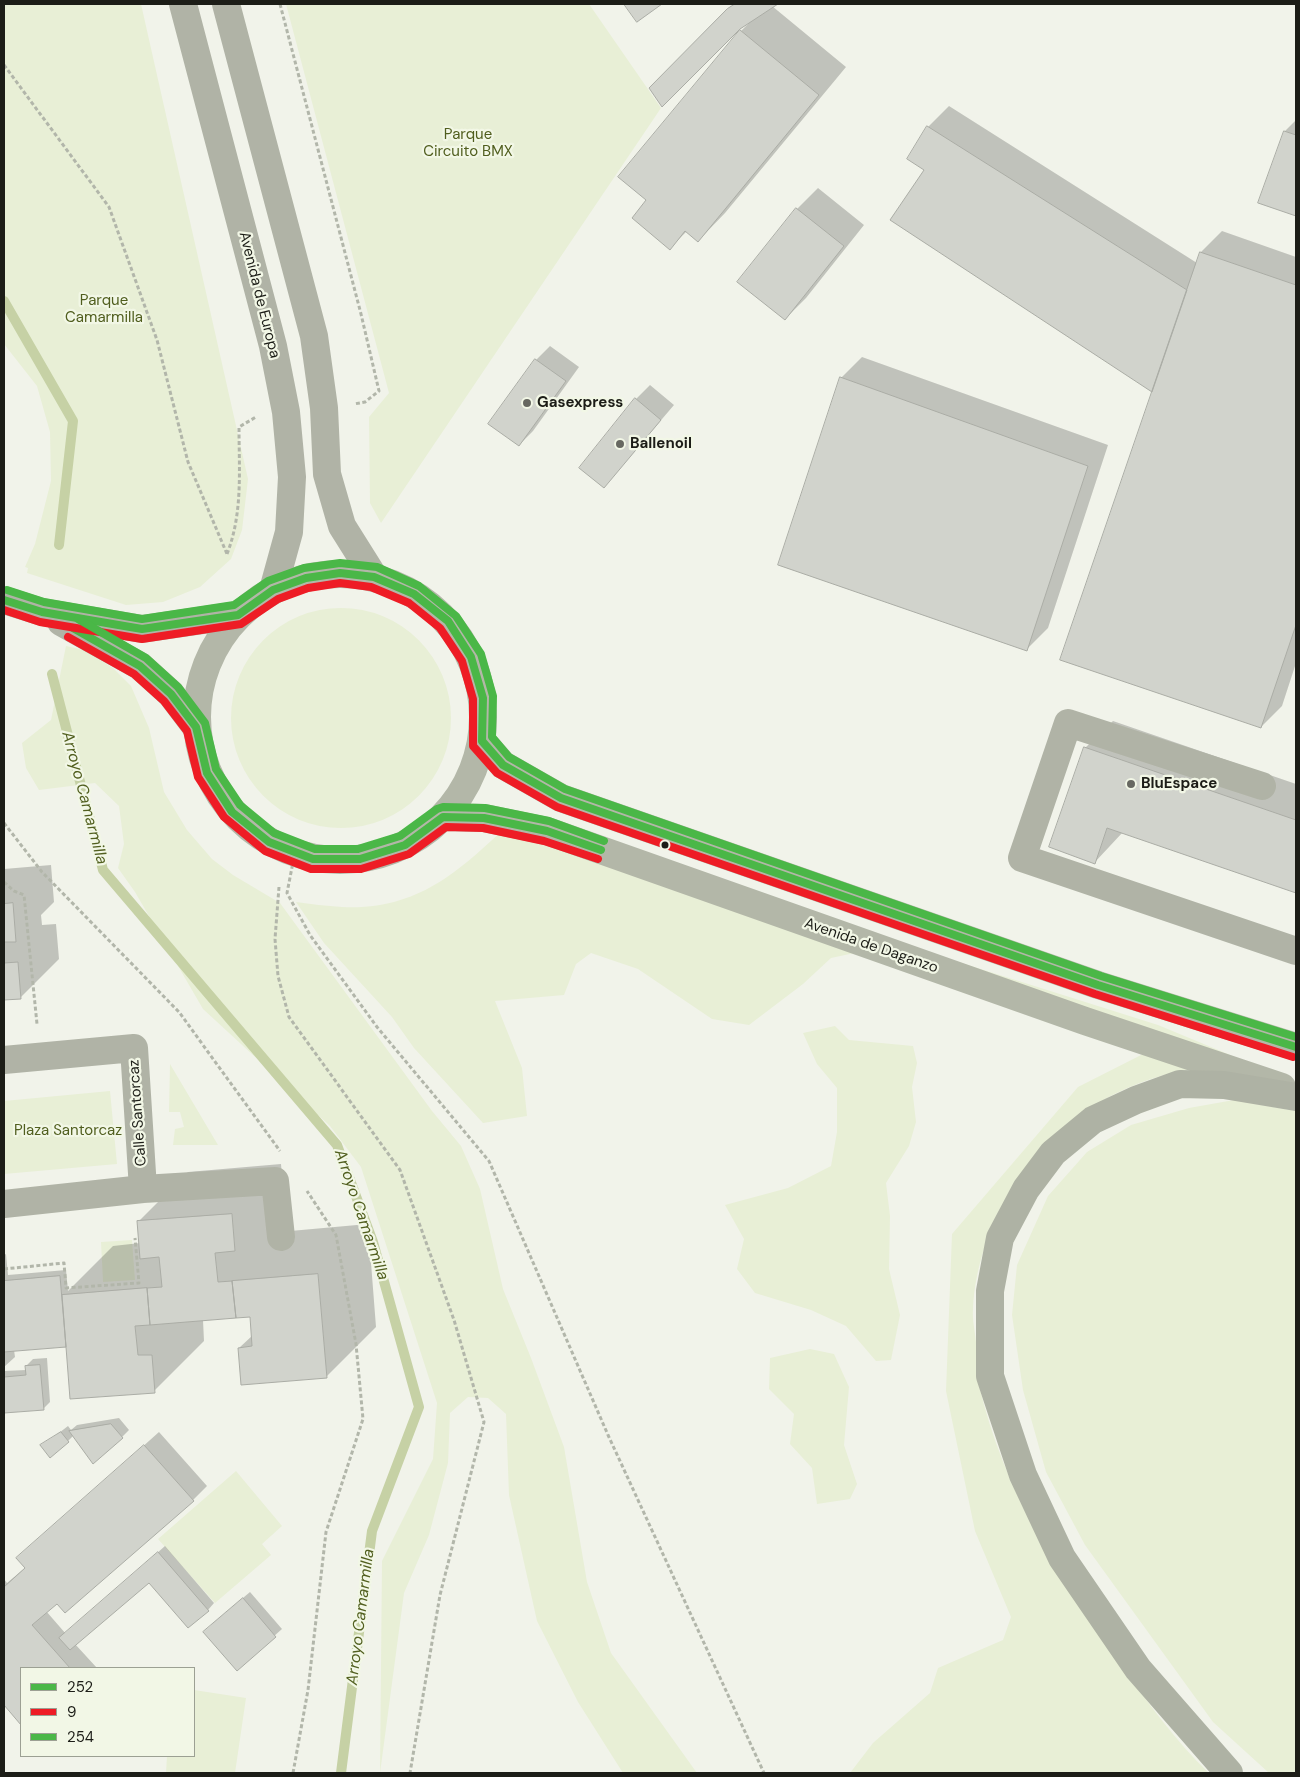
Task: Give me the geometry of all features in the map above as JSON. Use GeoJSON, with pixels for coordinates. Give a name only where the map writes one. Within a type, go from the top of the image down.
{"type":"FeatureCollection","features":[{"type":"Feature","properties":{"kind":"highway"},"geometry":{"type":"LineString","coordinates":[[1229,1773],[1138,1669],[1062,1558],[1023,1475],[990,1376],[990,1291],[1000,1238],[1026,1189],[1053,1153],[1093,1120],[1136,1100],[1180,1084],[1224,1085],[1296,1097]]}},
{"type":"Feature","properties":{"kind":"main road"},"geometry":{"type":"LineString","coordinates":[[340,573],[374,577],[414,594],[448,621],[471,657],[483,698],[482,741],[474,769],[461,795],[443,818],[405,845],[360,860],[313,859],[268,842],[232,812],[207,773],[196,727],[199,686],[214,648],[238,615],[273,590],[306,578],[340,573]]}},
{"type":"Feature","properties":{"kind":"main road"},"geometry":{"type":"LineString","coordinates":[[482,741],[503,765],[561,798],[1098,985],[1296,1047]]}},
{"type":"Feature","properties":{"kind":"main road","name":"Avenida de Daganzo"},"geometry":{"type":"LineString","coordinates":[[443,818],[484,818],[547,831],[1085,1021],[1296,1092]]}},
{"type":"Feature","properties":{"kind":"street","name":"Avenida de Europa"},"geometry":{"type":"LineString","coordinates":[[183,4],[274,346],[286,412],[292,477],[289,532],[273,590]]}},
{"type":"Feature","properties":{"kind":"street"},"geometry":{"type":"LineString","coordinates":[[226,4],[314,336],[324,408],[327,474],[342,526],[374,577]]}},
{"type":"Feature","properties":{"kind":"street"},"geometry":{"type":"LineString","coordinates":[[4,600],[42,612],[142,629],[238,615]]}},
{"type":"Feature","properties":{"kind":"street"},"geometry":{"type":"LineString","coordinates":[[42,612],[140,666],[171,694],[196,727]]}},
{"type":"Feature","properties":{"kind":"street"},"geometry":{"type":"LineString","coordinates":[[1262,786],[1068,723],[1022,858],[1296,951]]}},
{"type":"Feature","properties":{"kind":"street","name":"Calle Santorcaz"},"geometry":{"type":"LineString","coordinates":[[4,1060],[134,1048],[144,1189]]}},
{"type":"Feature","properties":{"kind":"street"},"geometry":{"type":"LineString","coordinates":[[4,1204],[144,1189],[276,1181],[282,1237]]}},
{"type":"Feature","properties":{"kind":"path"},"geometry":{"type":"LineString","coordinates":[[280,4],[361,314],[379,392],[365,402],[350,404]]}},
{"type":"Feature","properties":{"kind":"path"},"geometry":{"type":"LineString","coordinates":[[4,65],[109,208],[157,340],[188,462],[227,554],[235,535],[239,512],[238,427],[255,417],[262,416]]}},
{"type":"Feature","properties":{"kind":"path"},"geometry":{"type":"LineString","coordinates":[[4,823],[42,872],[179,1012],[283,1155]]}},
{"type":"Feature","properties":{"kind":"path"},"geometry":{"type":"LineString","coordinates":[[295,852],[287,892],[310,935],[377,1027],[489,1161],[608,1435],[764,1773]]}},
{"type":"Feature","properties":{"kind":"path"},"geometry":{"type":"LineString","coordinates":[[4,882],[14,891],[24,895],[37,1024]]}},
{"type":"Feature","properties":{"kind":"path"},"geometry":{"type":"LineString","coordinates":[[279,887],[275,939],[278,976],[289,1017],[400,1170],[454,1320],[484,1422],[440,1595],[410,1773]]}},
{"type":"Feature","properties":{"kind":"path"},"geometry":{"type":"LineString","coordinates":[[293,1773],[308,1690],[326,1532],[362,1419],[356,1344],[336,1235],[304,1187]]}},
{"type":"Feature","properties":{"kind":"path"},"geometry":{"type":"LineString","coordinates":[[4,1269],[64,1263],[66,1288],[139,1282],[135,1238]]}},
{"type":"Feature","properties":{"kind":"green space","name":"Parque Camarmilla"},"geometry":{"type":"Polygon","coordinates":[[[4,4],[141,4],[248,479],[242,530],[231,559],[200,587],[163,602],[126,605],[27,573],[28,568],[25,567],[35,544],[51,481],[50,432],[37,386],[4,344],[4,4]]]}},
{"type":"Feature","properties":{"kind":"green space","name":"Parque Circuito BMX"},"geometry":{"type":"Polygon","coordinates":[[[286,4],[589,4],[661,108],[381,523],[370,503],[369,417],[389,393],[286,4]]]}},
{"type":"Feature","properties":{"kind":"green space"},"geometry":{"type":"Polygon","coordinates":[[[330,608],[352,608],[383,616],[402,626],[419,640],[433,657],[443,676],[449,696],[451,718],[449,740],[443,760],[433,779],[419,796],[402,810],[383,820],[352,828],[330,828],[299,820],[289,815],[271,803],[256,788],[239,760],[231,729],[231,707],[239,676],[244,666],[256,648],[271,633],[299,616],[330,608]]]}},
{"type":"Feature","properties":{"kind":"green space"},"geometry":{"type":"Polygon","coordinates":[[[66,646],[84,650],[113,668],[131,686],[149,728],[164,792],[187,830],[212,859],[233,875],[280,903],[432,1111],[461,1146],[480,1189],[503,1289],[564,1447],[587,1582],[611,1653],[697,1773],[623,1773],[578,1702],[537,1621],[509,1495],[506,1414],[488,1398],[468,1397],[450,1413],[448,1463],[429,1535],[404,1593],[380,1773],[382,1561],[433,1459],[437,1403],[361,1167],[330,1126],[203,1009],[135,892],[118,868],[124,844],[119,806],[95,783],[39,790],[26,768],[22,743],[51,720],[66,646]]]}},
{"type":"Feature","properties":{"kind":"green space"},"geometry":{"type":"Polygon","coordinates":[[[512,821],[1158,1025],[1264,1069],[1206,1068],[1162,1076],[1114,1094],[1070,1122],[1033,1158],[1009,1194],[987,1241],[974,1292],[973,1317],[979,1385],[989,1423],[1018,1497],[1055,1567],[1098,1634],[1152,1708],[1209,1773],[850,1773],[873,1743],[930,1693],[938,1668],[1003,1640],[1011,1617],[975,1531],[946,1391],[952,1234],[1078,1087],[1149,1051],[859,952],[831,958],[803,984],[749,1025],[712,1019],[638,969],[591,953],[576,964],[564,995],[495,1001],[522,1068],[527,1116],[483,1123],[414,1048],[392,1017],[324,943],[296,902],[342,907],[369,906],[393,902],[416,894],[456,871],[512,821]]]}},
{"type":"Feature","properties":{"kind":"green space"},"geometry":{"type":"Polygon","coordinates":[[[835,1026],[849,1040],[913,1046],[917,1063],[912,1087],[916,1122],[909,1146],[886,1183],[890,1216],[889,1269],[900,1315],[891,1360],[876,1361],[846,1326],[811,1310],[755,1293],[737,1269],[744,1239],[725,1205],[788,1188],[831,1166],[837,1132],[837,1088],[817,1064],[803,1033],[835,1026]]]}},
{"type":"Feature","properties":{"kind":"green space"},"geometry":{"type":"Polygon","coordinates":[[[170,1064],[218,1145],[173,1145],[175,1129],[184,1127],[180,1112],[169,1112],[170,1064]]]}},
{"type":"Feature","properties":{"kind":"green space","name":"Plaza Santorcaz"},"geometry":{"type":"Polygon","coordinates":[[[110,1091],[117,1164],[4,1174],[4,1101],[110,1091]]]}},
{"type":"Feature","properties":{"kind":"green space"},"geometry":{"type":"Polygon","coordinates":[[[1234,1100],[1296,1111],[1296,1773],[1269,1773],[1213,1722],[1085,1545],[1046,1472],[1023,1390],[1012,1315],[1017,1265],[1048,1196],[1087,1152],[1131,1125],[1189,1108],[1234,1100]]]}},
{"type":"Feature","properties":{"kind":"green space"},"geometry":{"type":"Polygon","coordinates":[[[132,1240],[135,1280],[103,1282],[101,1242],[132,1240]]]}},
{"type":"Feature","properties":{"kind":"green space"},"geometry":{"type":"Polygon","coordinates":[[[810,1349],[834,1354],[849,1387],[844,1445],[857,1484],[850,1499],[817,1504],[812,1468],[790,1444],[794,1414],[769,1389],[770,1358],[810,1349]]]}},
{"type":"Feature","properties":{"kind":"green space"},"geometry":{"type":"Polygon","coordinates":[[[236,1471],[282,1526],[262,1544],[271,1555],[215,1603],[158,1539],[236,1471]]]}},
{"type":"Feature","properties":{"kind":"green space"},"geometry":{"type":"Polygon","coordinates":[[[195,1690],[246,1698],[235,1773],[166,1773],[167,1757],[195,1757],[195,1690]]]}},
{"type":"Feature","properties":{"kind":"building"},"geometry":{"type":"Polygon","coordinates":[[[624,4],[662,4],[637,22],[624,4]]]}},
{"type":"Feature","properties":{"kind":"building"},"geometry":{"type":"Polygon","coordinates":[[[735,4],[778,4],[740,29],[662,107],[649,88],[727,9],[735,4]]]}},
{"type":"Feature","properties":{"kind":"building"},"geometry":{"type":"Polygon","coordinates":[[[740,30],[819,95],[698,242],[685,231],[670,250],[632,218],[646,200],[618,177],[740,30]]]}},
{"type":"Feature","properties":{"kind":"building"},"geometry":{"type":"Polygon","coordinates":[[[927,126],[1187,290],[1152,392],[890,220],[924,170],[907,159],[927,126]]]}},
{"type":"Feature","properties":{"kind":"building"},"geometry":{"type":"Polygon","coordinates":[[[1284,131],[1296,135],[1296,216],[1258,203],[1284,131]]]}},
{"type":"Feature","properties":{"kind":"building"},"geometry":{"type":"Polygon","coordinates":[[[796,208],[844,246],[785,320],[737,282],[796,208]]]}},
{"type":"Feature","properties":{"kind":"building"},"geometry":{"type":"Polygon","coordinates":[[[1200,252],[1296,285],[1296,625],[1261,728],[1060,660],[1200,252]]]}},
{"type":"Feature","properties":{"kind":"building","name":"Gasexpress"},"geometry":{"type":"Polygon","coordinates":[[[535,359],[566,381],[519,446],[488,424],[535,359]]]}},
{"type":"Feature","properties":{"kind":"building"},"geometry":{"type":"Polygon","coordinates":[[[840,377],[1088,466],[1027,651],[778,565],[840,377]]]}},
{"type":"Feature","properties":{"kind":"building","name":"Ballenoil"},"geometry":{"type":"Polygon","coordinates":[[[635,398],[661,420],[604,488],[579,468],[635,398]]]}},
{"type":"Feature","properties":{"kind":"building","name":"BluEspace"},"geometry":{"type":"Polygon","coordinates":[[[1084,747],[1296,820],[1296,893],[1107,828],[1095,864],[1049,847],[1084,747]]]}},
{"type":"Feature","properties":{"kind":"building"},"geometry":{"type":"Polygon","coordinates":[[[13,903],[16,942],[4,942],[4,904],[13,903]]]}},
{"type":"Feature","properties":{"kind":"building"},"geometry":{"type":"Polygon","coordinates":[[[18,962],[21,999],[4,1000],[4,963],[18,962]]]}},
{"type":"Feature","properties":{"kind":"building"},"geometry":{"type":"Polygon","coordinates":[[[232,1214],[235,1251],[215,1253],[218,1282],[232,1281],[236,1318],[150,1325],[147,1288],[162,1287],[159,1257],[140,1259],[137,1221],[232,1214]]]}},
{"type":"Feature","properties":{"kind":"building"},"geometry":{"type":"Polygon","coordinates":[[[318,1274],[327,1378],[241,1385],[238,1348],[252,1346],[250,1317],[236,1318],[232,1281],[318,1274]]]}},
{"type":"Feature","properties":{"kind":"building"},"geometry":{"type":"Polygon","coordinates":[[[60,1276],[66,1347],[4,1352],[4,1281],[60,1276]]]}},
{"type":"Feature","properties":{"kind":"building"},"geometry":{"type":"Polygon","coordinates":[[[147,1288],[150,1325],[135,1326],[138,1355],[152,1355],[155,1393],[70,1399],[62,1295],[147,1288]]]}},
{"type":"Feature","properties":{"kind":"building"},"geometry":{"type":"Polygon","coordinates":[[[40,1365],[44,1410],[4,1413],[4,1377],[26,1375],[25,1366],[40,1365]]]}},
{"type":"Feature","properties":{"kind":"building"},"geometry":{"type":"Polygon","coordinates":[[[111,1424],[123,1438],[93,1464],[69,1431],[111,1424]]]}},
{"type":"Feature","properties":{"kind":"building"},"geometry":{"type":"Polygon","coordinates":[[[61,1432],[69,1442],[50,1458],[40,1445],[61,1432]]]}},
{"type":"Feature","properties":{"kind":"building"},"geometry":{"type":"Polygon","coordinates":[[[144,1445],[194,1501],[65,1613],[57,1604],[32,1625],[69,1667],[20,1667],[20,1724],[4,1705],[4,1587],[25,1568],[16,1558],[144,1445]]]}},
{"type":"Feature","properties":{"kind":"building"},"geometry":{"type":"Polygon","coordinates":[[[158,1552],[209,1611],[188,1628],[149,1583],[70,1650],[59,1638],[158,1552]]]}},
{"type":"Feature","properties":{"kind":"building"},"geometry":{"type":"Polygon","coordinates":[[[243,1598],[276,1637],[237,1671],[203,1632],[243,1598]]]}},
{"type":"Feature","properties":{"kind":"waterway","name":"Arroyo Camarmilla"},"geometry":{"type":"LineString","coordinates":[[4,301],[73,421],[59,545]]}},
{"type":"Feature","properties":{"kind":"waterway","name":"Arroyo Camarmilla"},"geometry":{"type":"LineString","coordinates":[[52,674],[103,870],[337,1145],[373,1242],[419,1407],[372,1531],[341,1773]]}},
{"type":"Feature","properties":{"kind":"transit line","name":"254"},"geometry":{"type":"LineString","coordinates":[[7,590],[44,602],[142,619],[234,605],[268,581],[304,568],[340,563],[377,567],[419,586],[456,616],[481,654],[493,696],[492,737],[509,757],[565,789],[1101,976],[1296,1037]]}},
{"type":"Feature","properties":{"kind":"transit line","name":"252"},"geometry":{"type":"LineString","coordinates":[[4,600],[42,612],[142,629],[238,615],[273,590],[306,578],[340,573],[374,577],[414,594],[448,621],[471,657],[483,698],[482,741],[503,765],[561,798],[1098,985],[1296,1047]]}},
{"type":"Feature","properties":{"kind":"transit line","name":"9"},"geometry":{"type":"LineString","coordinates":[[4,610],[40,622],[142,639],[241,624],[278,599],[308,588],[340,583],[371,587],[409,603],[440,628],[462,661],[473,699],[473,746],[497,773],[557,807],[1095,994],[1293,1057]]}},
{"type":"Feature","properties":{"kind":"transit line","name":"254"},"geometry":{"type":"LineString","coordinates":[[78,619],[146,658],[178,687],[205,723],[216,769],[240,805],[274,833],[315,849],[358,849],[400,836],[437,809],[443,807],[485,808],[549,821],[604,841]]}},
{"type":"Feature","properties":{"kind":"transit line","name":"252"},"geometry":{"type":"LineString","coordinates":[[73,628],[140,666],[171,694],[196,727],[207,773],[232,812],[269,842],[313,859],[360,859],[405,845],[443,817],[484,818],[547,831],[601,850]]}},
{"type":"Feature","properties":{"kind":"transit line","name":"9"},"geometry":{"type":"LineString","coordinates":[[68,637],[134,674],[164,701],[187,731],[198,777],[224,817],[265,851],[311,869],[361,869],[409,854],[446,827],[483,828],[544,841],[598,859]]}},
{"type":"Feature","properties":{"kind":"place","name":"Gasexpress"},"geometry":{"type":"Point","coordinates":[527,403]}},
{"type":"Feature","properties":{"kind":"place","name":"Ballenoil"},"geometry":{"type":"Point","coordinates":[620,444]}},
{"type":"Feature","properties":{"kind":"place","name":"BluEspace"},"geometry":{"type":"Point","coordinates":[1131,784]}}]}
